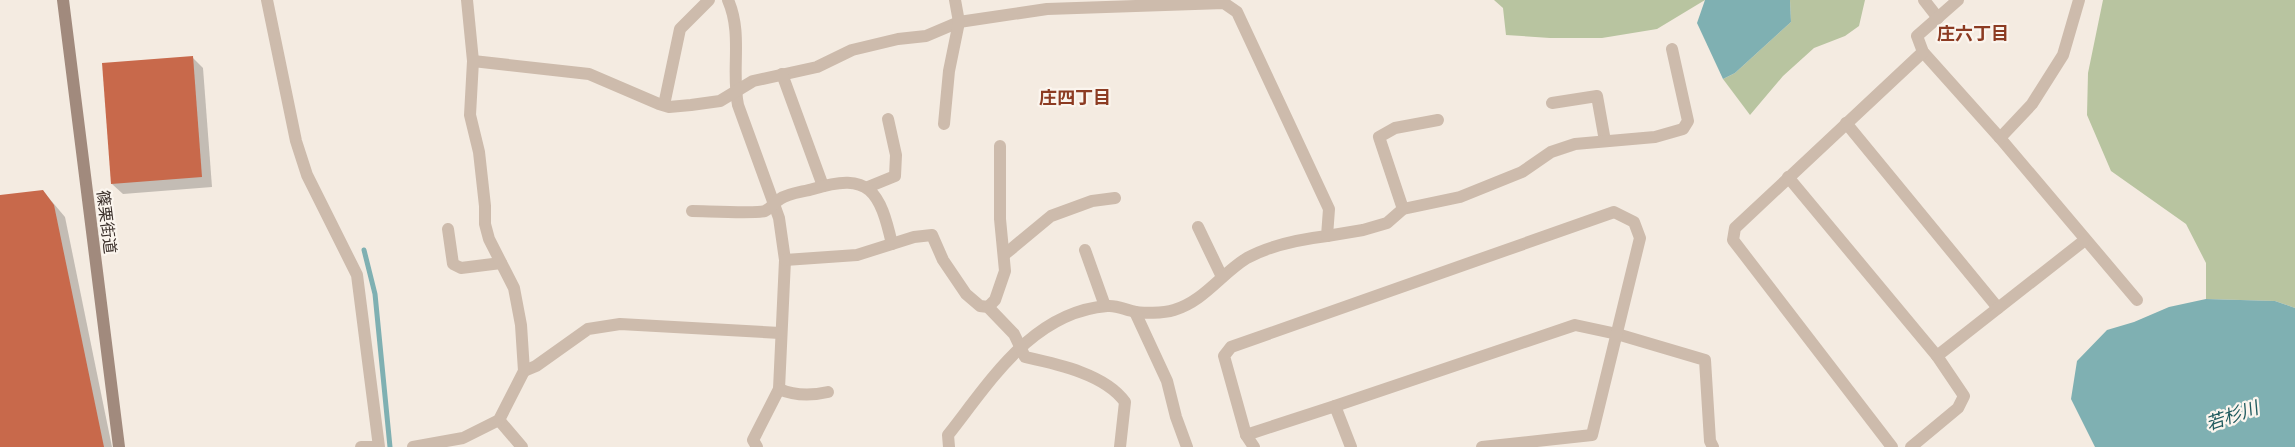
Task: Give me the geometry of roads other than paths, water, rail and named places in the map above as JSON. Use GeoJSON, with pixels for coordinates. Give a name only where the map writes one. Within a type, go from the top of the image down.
{"type":"FeatureCollection","features":[{"type":"Feature","properties":{"kind":"main road","name":"篠栗街道"},"geometry":{"type":"LineString","coordinates":[[64,0],[118,447]]}},
{"type":"Feature","properties":{"kind":"street"},"geometry":{"type":"LineString","coordinates":[[268,0],[296,141],[307,175],[357,275],[379,447]]}},
{"type":"Feature","properties":{"kind":"street"},"geometry":{"type":"LineString","coordinates":[[413,447],[463,438],[499,420],[524,371],[521,325],[514,288],[489,239],[484,224],[486,206],[480,152],[470,115],[473,61],[467,0]]}},
{"type":"Feature","properties":{"kind":"street"},"geometry":{"type":"LineString","coordinates":[[664,105],[680,29],[709,0]]}},
{"type":"Feature","properties":{"kind":"street"},"geometry":{"type":"LineString","coordinates":[[728,0],[732,10],[737,45],[736,93],[754,152],[775,204],[785,260],[780,333],[779,389],[753,440],[757,447]]}},
{"type":"Feature","properties":{"kind":"street"},"geometry":{"type":"LineString","coordinates":[[944,124],[948,71],[959,22],[955,0]]}},
{"type":"Feature","properties":{"kind":"street"},"geometry":{"type":"LineString","coordinates":[[1924,0],[1938,18]]}},
{"type":"Feature","properties":{"kind":"street"},"geometry":{"type":"LineString","coordinates":[[1958,0],[1917,36],[1922,52],[2000,138],[2138,300]]}},
{"type":"Feature","properties":{"kind":"street"},"geometry":{"type":"LineString","coordinates":[[2000,138],[2032,104],[2064,55],[2079,0]]}},
{"type":"Feature","properties":{"kind":"street"},"geometry":{"type":"LineString","coordinates":[[473,61],[589,74],[664,105],[677,106],[720,101],[753,81],[817,66],[852,50],[898,39],[926,36],[959,22],[1047,9],[1224,3],[1237,12],[1329,209],[1327,236]]}},
{"type":"Feature","properties":{"kind":"street"},"geometry":{"type":"LineString","coordinates":[[949,447],[948,435],[1020,348],[1047,325],[1063,317],[1106,306],[1116,306],[1135,312],[1173,310],[1202,297],[1222,277],[1248,258],[1299,240],[1386,223],[1403,210],[1460,197],[1522,172],[1551,152],[1575,144],[1655,137],[1683,129],[1688,121],[1672,49]]}},
{"type":"Feature","properties":{"kind":"street"},"geometry":{"type":"LineString","coordinates":[[1892,447],[1733,240],[1735,228],[1922,52]]}},
{"type":"Feature","properties":{"kind":"street"},"geometry":{"type":"LineString","coordinates":[[782,74],[822,186]]}},
{"type":"Feature","properties":{"kind":"street"},"geometry":{"type":"LineString","coordinates":[[1552,102],[1597,96],[1605,141]]}},
{"type":"Feature","properties":{"kind":"street"},"geometry":{"type":"LineString","coordinates":[[692,211],[764,211],[781,198],[822,186],[857,182],[868,186],[895,176],[896,155],[888,119]]}},
{"type":"Feature","properties":{"kind":"street"},"geometry":{"type":"LineString","coordinates":[[1403,210],[1379,137],[1395,128],[1438,120]]}},
{"type":"Feature","properties":{"kind":"street"},"geometry":{"type":"LineString","coordinates":[[1846,123],[1998,308]]}},
{"type":"Feature","properties":{"kind":"street"},"geometry":{"type":"LineString","coordinates":[[988,307],[995,300],[1002,286],[1005,271],[1000,219],[1000,146]]}},
{"type":"Feature","properties":{"kind":"street"},"geometry":{"type":"LineString","coordinates":[[1788,178],[1937,356],[1964,396],[1958,408],[1911,447]]}},
{"type":"Feature","properties":{"kind":"street"},"geometry":{"type":"LineString","coordinates":[[868,186],[885,216],[892,244]]}},
{"type":"Feature","properties":{"kind":"street"},"geometry":{"type":"LineString","coordinates":[[1004,255],[1051,216],[1092,201],[1115,198]]}},
{"type":"Feature","properties":{"kind":"street"},"geometry":{"type":"LineString","coordinates":[[1254,447],[1246,435],[1224,356],[1230,347],[1614,212],[1634,222],[1640,238],[1592,434],[1597,447]]}},
{"type":"Feature","properties":{"kind":"street"},"geometry":{"type":"LineString","coordinates":[[1198,227],[1222,277]]}},
{"type":"Feature","properties":{"kind":"street"},"geometry":{"type":"LineString","coordinates":[[448,229],[453,264],[461,268],[501,263]]}},
{"type":"Feature","properties":{"kind":"street"},"geometry":{"type":"LineString","coordinates":[[785,260],[857,255],[914,237],[932,235],[943,260],[966,294],[980,306],[988,307],[1014,334],[1025,357],[1072,367],[1119,393],[1125,402],[1120,447]]}},
{"type":"Feature","properties":{"kind":"street"},"geometry":{"type":"LineString","coordinates":[[1937,356],[2085,240]]}},
{"type":"Feature","properties":{"kind":"street"},"geometry":{"type":"LineString","coordinates":[[1085,250],[1106,306]]}},
{"type":"Feature","properties":{"kind":"street"},"geometry":{"type":"LineString","coordinates":[[1135,312],[1168,381],[1176,417],[1187,447]]}},
{"type":"Feature","properties":{"kind":"street"},"geometry":{"type":"LineString","coordinates":[[524,371],[536,366],[588,329],[620,324],[780,333]]}},
{"type":"Feature","properties":{"kind":"street"},"geometry":{"type":"LineString","coordinates":[[1246,435],[1575,325],[1617,334],[1705,360],[1710,441],[1713,447]]}},
{"type":"Feature","properties":{"kind":"street"},"geometry":{"type":"LineString","coordinates":[[779,389],[791,394],[816,395],[828,392]]}},
{"type":"Feature","properties":{"kind":"street"},"geometry":{"type":"LineString","coordinates":[[1335,406],[1351,447]]}},
{"type":"Feature","properties":{"kind":"street"},"geometry":{"type":"LineString","coordinates":[[499,420],[522,447]]}},
{"type":"Feature","properties":{"kind":"street"},"geometry":{"type":"LineString","coordinates":[[1482,447],[1592,434]]}},
{"type":"Feature","properties":{"kind":"street"},"geometry":{"type":"LineString","coordinates":[[361,447],[375,447]]}},
{"type":"Feature","properties":{"kind":"water"},"geometry":{"type":"Polygon","coordinates":[[[1705,0],[1790,0],[1791,22],[1735,73],[1723,79],[1697,23],[1705,0]]]}},
{"type":"Feature","properties":{"kind":"water","name":"若杉川"},"geometry":{"type":"Polygon","coordinates":[[[2206,299],[2275,301],[2295,308],[2295,447],[2095,447],[2071,399],[2077,361],[2107,330],[2134,322],[2169,307],[2206,299]]]}},
{"type":"Feature","properties":{"kind":"waterway"},"geometry":{"type":"LineString","coordinates":[[364,250],[375,294],[390,447]]}},
{"type":"Feature","properties":{"kind":"district","name":"庄六丁目"},"geometry":{"type":"Point","coordinates":[1973,34]}},
{"type":"Feature","properties":{"kind":"district","name":"庄四丁目"},"geometry":{"type":"Point","coordinates":[1075,98]}}]}
